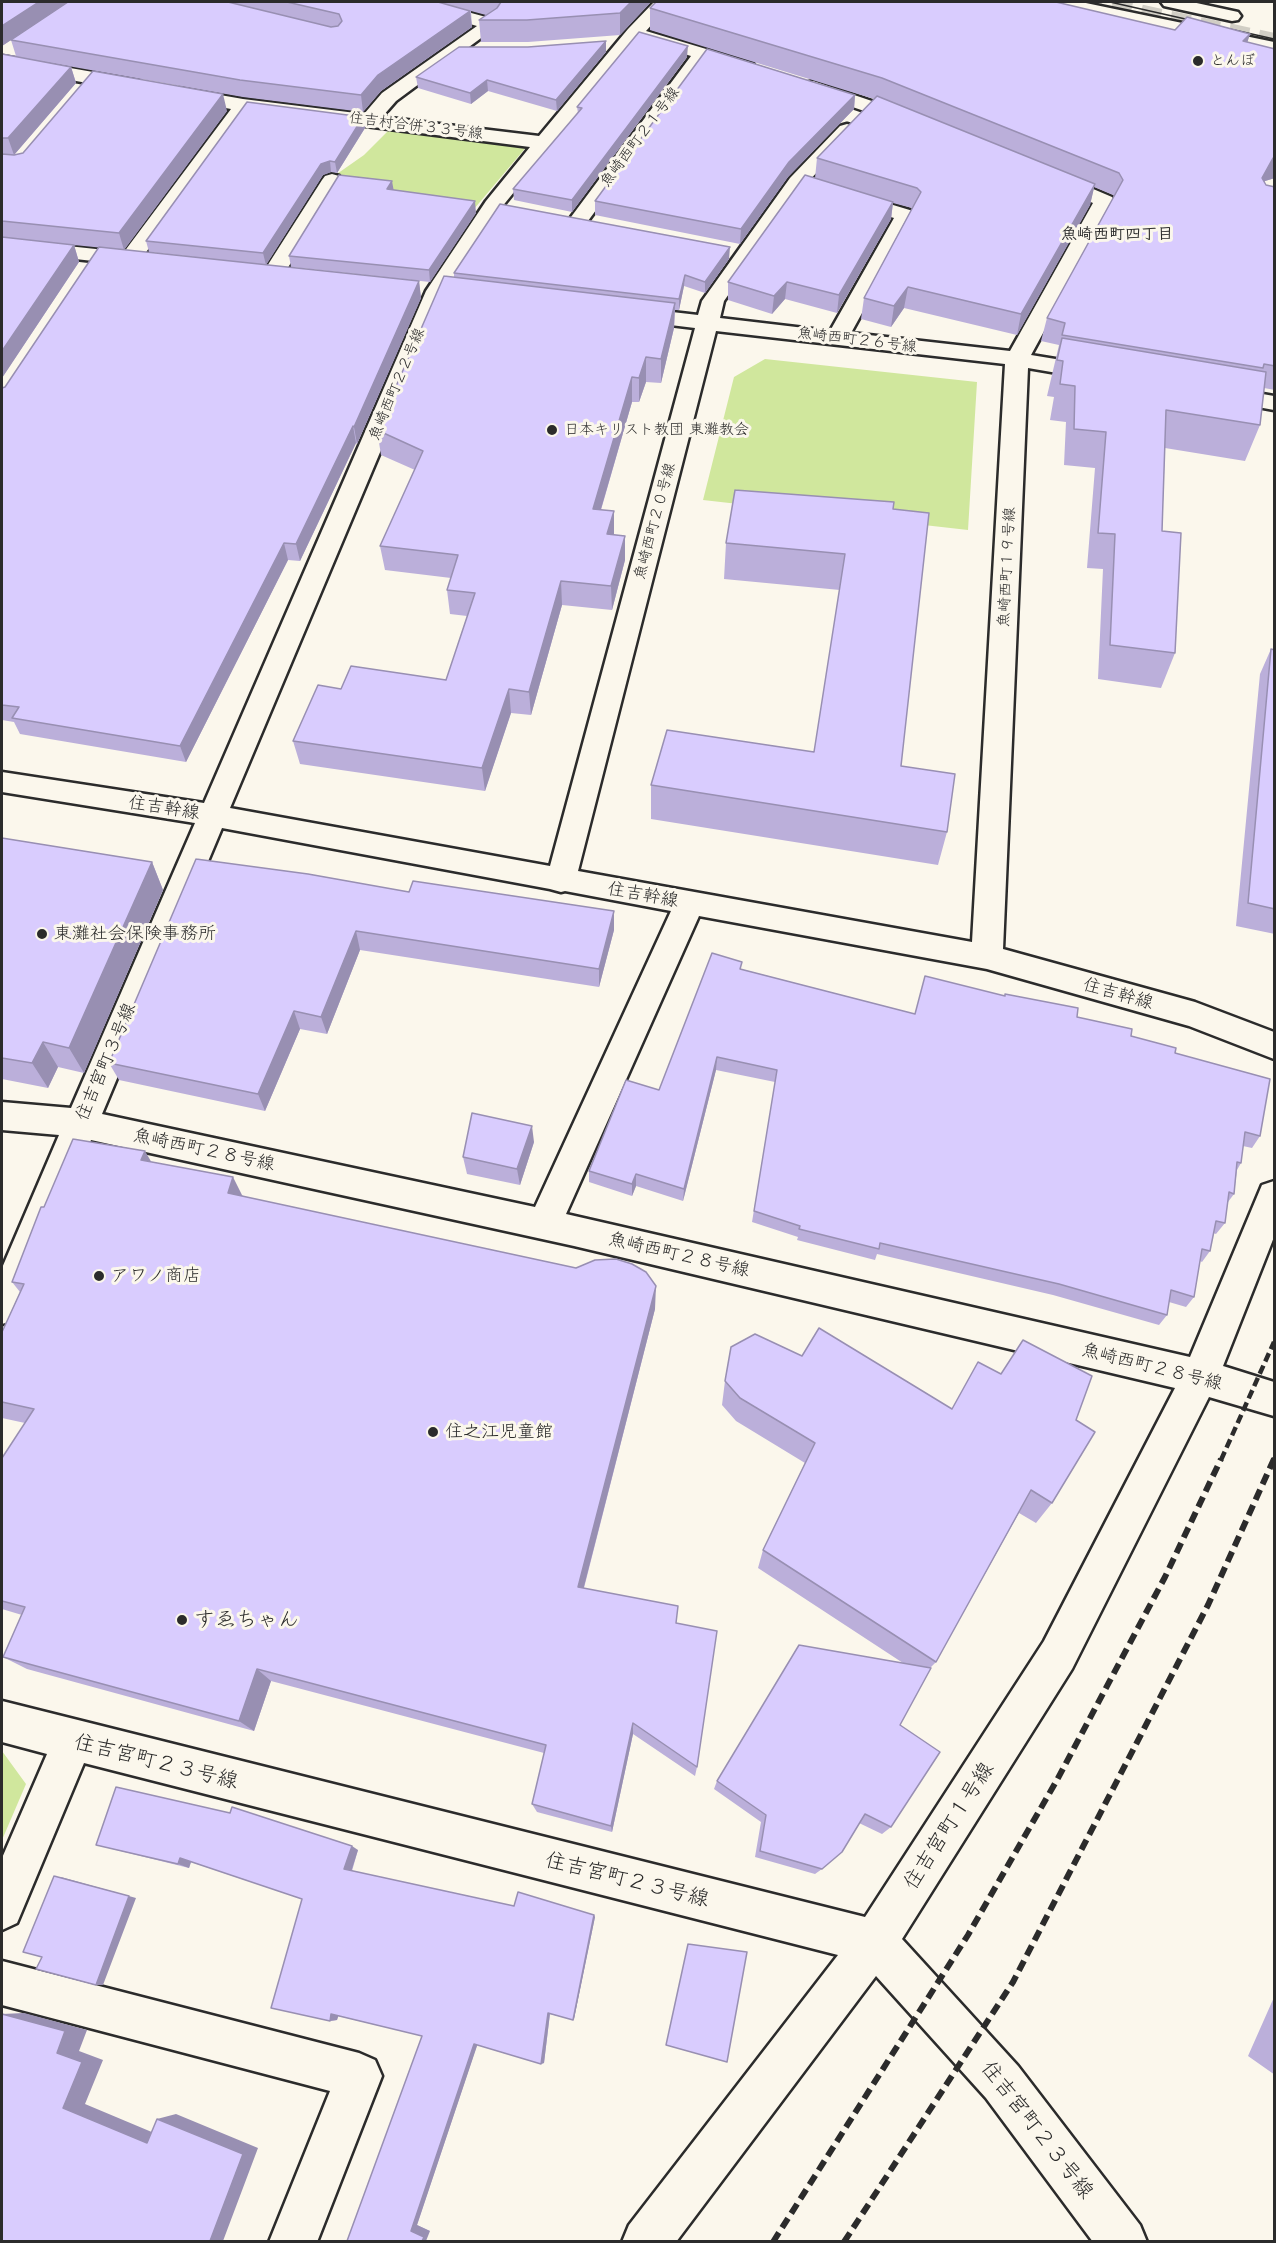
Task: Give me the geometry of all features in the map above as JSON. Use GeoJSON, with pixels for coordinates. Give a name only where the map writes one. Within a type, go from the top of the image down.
{"type":"FeatureCollection","features":[{"type":"Feature","properties":{"kind":"street"},"geometry":{"type":"LineString","coordinates":[[369,120],[389,96],[491,24],[413,2]]}},
{"type":"Feature","properties":{"kind":"street","name":"魚崎西町２２号線"},"geometry":{"type":"LineString","coordinates":[[211,815],[437,291],[503,207],[546,143],[622,40],[663,2]]}},
{"type":"Feature","properties":{"kind":"street"},"geometry":{"type":"LineString","coordinates":[[1058,2],[1273,50]]}},
{"type":"Feature","properties":{"kind":"street"},"geometry":{"type":"LineString","coordinates":[[1170,2],[1251,20]]}},
{"type":"Feature","properties":{"kind":"street"},"geometry":{"type":"LineString","coordinates":[[622,40],[702,54],[766,73]]}},
{"type":"Feature","properties":{"kind":"street"},"geometry":{"type":"LineString","coordinates":[[455,50],[486,50]]}},
{"type":"Feature","properties":{"kind":"street","name":"魚崎西町２１号線"},"geometry":{"type":"LineString","coordinates":[[578,221],[702,54]]}},
{"type":"Feature","properties":{"kind":"street","name":"住吉村合併３３号線"},"geometry":{"type":"LineString","coordinates":[[5,55],[93,78],[243,105],[546,143]]}},
{"type":"Feature","properties":{"kind":"street"},"geometry":{"type":"LineString","coordinates":[[79,95],[93,78]]}},
{"type":"Feature","properties":{"kind":"street"},"geometry":{"type":"LineString","coordinates":[[798,82],[871,105],[928,127]]}},
{"type":"Feature","properties":{"kind":"street"},"geometry":{"type":"LineString","coordinates":[[130,259],[243,105]]}},
{"type":"Feature","properties":{"kind":"street","name":"魚崎西町２０号線"},"geometry":{"type":"LineString","coordinates":[[561,880],[713,301],[736,251],[815,187],[871,105]]}},
{"type":"Feature","properties":{"kind":"street","name":"魚崎西町１９号線"},"geometry":{"type":"LineString","coordinates":[[987,957],[1017,359],[1105,201],[1039,173]]}},
{"type":"Feature","properties":{"kind":"street"},"geometry":{"type":"LineString","coordinates":[[273,274],[332,180]]}},
{"type":"Feature","properties":{"kind":"street"},"geometry":{"type":"LineString","coordinates":[[815,187],[906,215],[837,338]]}},
{"type":"Feature","properties":{"kind":"street"},"geometry":{"type":"LineString","coordinates":[[556,217],[600,225]]}},
{"type":"Feature","properties":{"kind":"street"},"geometry":{"type":"LineString","coordinates":[[2,245],[154,262]]}},
{"type":"Feature","properties":{"kind":"street"},"geometry":{"type":"LineString","coordinates":[[83,275],[96,256]]}},
{"type":"Feature","properties":{"kind":"street"},"geometry":{"type":"LineString","coordinates":[[249,272],[296,276]]}},
{"type":"Feature","properties":{"kind":"street"},"geometry":{"type":"LineString","coordinates":[[414,289],[460,294]]}},
{"type":"Feature","properties":{"kind":"street","name":"魚崎西町２６号線"},"geometry":{"type":"LineString","coordinates":[[613,312],[1017,359],[1122,377]]}},
{"type":"Feature","properties":{"kind":"street"},"geometry":{"type":"LineString","coordinates":[[1192,389],[1275,403]]}},
{"type":"Feature","properties":{"kind":"street","name":"住吉幹線"},"geometry":{"type":"LineString","coordinates":[[2,782],[211,815],[987,957],[1195,1015],[1275,1046]]}},
{"type":"Feature","properties":{"kind":"street","name":"住吉宮町３号線"},"geometry":{"type":"LineString","coordinates":[[2,1308],[211,815]]}},
{"type":"Feature","properties":{"kind":"street"},"geometry":{"type":"LineString","coordinates":[[544,1224],[689,904]]}},
{"type":"Feature","properties":{"kind":"street","name":"魚崎西町２８号線"},"geometry":{"type":"LineString","coordinates":[[2,1116],[80,1123],[544,1224],[1200,1377],[1275,1399]]}},
{"type":"Feature","properties":{"kind":"street","name":"住吉宮町１号線"},"geometry":{"type":"LineString","coordinates":[[646,2241],[875,1942],[1058,1655],[1200,1377],[1275,1196]]}},
{"type":"Feature","properties":{"kind":"street","name":"住吉宮町２３号線"},"geometry":{"type":"LineString","coordinates":[[2,1722],[875,1942],[1002,2082],[1123,2241]]}},
{"type":"Feature","properties":{"kind":"street"},"geometry":{"type":"LineString","coordinates":[[2,1908],[73,1741]]}},
{"type":"Feature","properties":{"kind":"street"},"geometry":{"type":"LineString","coordinates":[[2,1983],[359,2076],[293,2241]]}},
{"type":"Feature","properties":{"kind":"green space"},"geometry":{"type":"Polygon","coordinates":[[[389,130],[528,145],[474,209],[334,176],[364,155],[389,130]]]}},
{"type":"Feature","properties":{"kind":"green space"},"geometry":{"type":"Polygon","coordinates":[[[765,359],[977,382],[968,530],[703,500],[734,377],[765,359]]]}},
{"type":"Feature","properties":{"kind":"green space"},"geometry":{"type":"Polygon","coordinates":[[[2,1751],[26,1784],[2,1840],[2,1751]]]}},
{"type":"Feature","properties":{"kind":"building"},"geometry":{"type":"Polygon","coordinates":[[[2,2],[39,2],[2,26],[2,2]]]}},
{"type":"Feature","properties":{"kind":"building"},"geometry":{"type":"Polygon","coordinates":[[[68,2],[228,2],[331,27],[338,26],[342,21],[339,14],[287,2],[438,2],[470,11],[378,75],[361,95],[240,80],[11,40],[68,2]]]}},
{"type":"Feature","properties":{"kind":"building"},"geometry":{"type":"Polygon","coordinates":[[[501,2],[631,2],[620,13],[527,20],[479,20],[497,8],[501,2]]]}},
{"type":"Feature","properties":{"kind":"building"},"geometry":{"type":"Polygon","coordinates":[[[656,2],[1056,2],[1175,30],[1187,17],[1250,34],[1243,41],[1275,49],[1275,158],[1262,178],[1266,185],[1275,187],[1275,366],[1264,364],[1263,368],[1062,335],[1065,323],[1047,318],[1123,180],[1119,173],[882,78],[650,8],[656,2]]]}},
{"type":"Feature","properties":{"kind":"building"},"geometry":{"type":"Polygon","coordinates":[[[639,32],[688,46],[572,200],[513,189],[582,108],[577,107],[639,32]]]}},
{"type":"Feature","properties":{"kind":"building"},"geometry":{"type":"Polygon","coordinates":[[[606,41],[556,100],[487,80],[470,93],[416,77],[459,47],[528,47],[606,41]]]}},
{"type":"Feature","properties":{"kind":"building"},"geometry":{"type":"Polygon","coordinates":[[[707,49],[855,95],[789,162],[741,229],[595,201],[707,49]]]}},
{"type":"Feature","properties":{"kind":"building"},"geometry":{"type":"Polygon","coordinates":[[[2,54],[71,67],[8,138],[2,138],[2,54]]]}},
{"type":"Feature","properties":{"kind":"building"},"geometry":{"type":"Polygon","coordinates":[[[93,71],[223,94],[119,233],[2,221],[2,154],[23,153],[93,71]]]}},
{"type":"Feature","properties":{"kind":"building"},"geometry":{"type":"Polygon","coordinates":[[[877,96],[1095,184],[1021,314],[908,287],[894,306],[864,298],[921,192],[917,188],[817,158],[877,96]]]}},
{"type":"Feature","properties":{"kind":"building"},"geometry":{"type":"Polygon","coordinates":[[[247,102],[363,117],[335,162],[321,164],[263,253],[146,241],[247,102]]]}},
{"type":"Feature","properties":{"kind":"building"},"geometry":{"type":"Polygon","coordinates":[[[339,175],[392,181],[387,189],[475,201],[429,270],[289,256],[339,175]]]}},
{"type":"Feature","properties":{"kind":"building"},"geometry":{"type":"Polygon","coordinates":[[[805,175],[893,202],[839,295],[787,282],[774,296],[728,282],[805,175]]]}},
{"type":"Feature","properties":{"kind":"building"},"geometry":{"type":"Polygon","coordinates":[[[500,204],[730,247],[705,282],[685,275],[679,299],[454,273],[500,204]]]}},
{"type":"Feature","properties":{"kind":"building"},"geometry":{"type":"Polygon","coordinates":[[[2,237],[74,245],[2,351],[2,237]]]}},
{"type":"Feature","properties":{"kind":"building"},"geometry":{"type":"Polygon","coordinates":[[[99,247],[419,281],[354,427],[296,544],[284,543],[180,746],[12,718],[19,707],[2,705],[2,388],[5,387],[99,247]]]}},
{"type":"Feature","properties":{"kind":"building"},"geometry":{"type":"Polygon","coordinates":[[[444,276],[675,303],[661,359],[646,357],[639,378],[632,377],[593,509],[614,511],[607,534],[625,536],[611,586],[561,581],[529,692],[509,689],[482,768],[293,741],[318,685],[341,689],[351,666],[446,680],[475,593],[447,590],[458,555],[380,546],[423,451],[377,430],[444,276]]]}},
{"type":"Feature","properties":{"kind":"building"},"geometry":{"type":"Polygon","coordinates":[[[1062,338],[1266,372],[1260,425],[1166,410],[1162,531],[1181,533],[1175,653],[1110,645],[1115,534],[1098,533],[1106,432],[1074,429],[1075,386],[1060,384],[1063,361],[1057,360],[1062,338]]]}},
{"type":"Feature","properties":{"kind":"building"},"geometry":{"type":"Polygon","coordinates":[[[735,490],[894,502],[893,509],[929,513],[901,766],[955,774],[947,832],[651,785],[667,730],[814,752],[845,554],[726,543],[735,490]]]}},
{"type":"Feature","properties":{"kind":"building"},"geometry":{"type":"Polygon","coordinates":[[[1271,649],[1275,650],[1275,909],[1248,903],[1271,649]]]}},
{"type":"Feature","properties":{"kind":"building"},"geometry":{"type":"Polygon","coordinates":[[[2,838],[152,862],[69,1048],[43,1042],[32,1063],[2,1058],[2,838]]]}},
{"type":"Feature","properties":{"kind":"building"},"geometry":{"type":"Polygon","coordinates":[[[196,859],[308,874],[409,892],[413,881],[614,911],[599,969],[356,931],[321,1017],[294,1011],[258,1094],[109,1063],[196,859]]]}},
{"type":"Feature","properties":{"kind":"building"},"geometry":{"type":"Polygon","coordinates":[[[712,953],[742,962],[740,969],[915,1014],[925,976],[1005,996],[1005,994],[1078,1008],[1077,1017],[1132,1029],[1131,1036],[1176,1048],[1175,1053],[1270,1079],[1260,1136],[1245,1132],[1241,1163],[1237,1162],[1234,1194],[1229,1192],[1225,1223],[1216,1221],[1210,1251],[1202,1249],[1194,1297],[1171,1290],[1167,1315],[1059,1284],[880,1243],[879,1249],[799,1229],[800,1226],[754,1211],[777,1070],[717,1057],[684,1189],[636,1174],[632,1184],[589,1171],[626,1080],[659,1090],[712,953]]]}},
{"type":"Feature","properties":{"kind":"building"},"geometry":{"type":"Polygon","coordinates":[[[472,1113],[532,1126],[517,1169],[463,1157],[472,1113]]]}},
{"type":"Feature","properties":{"kind":"building"},"geometry":{"type":"Polygon","coordinates":[[[73,1139],[145,1151],[141,1160],[233,1177],[228,1193],[576,1268],[595,1260],[616,1259],[646,1272],[656,1286],[578,1587],[678,1606],[676,1623],[717,1631],[697,1767],[633,1723],[611,1826],[532,1804],[546,1745],[257,1669],[239,1721],[3,1657],[25,1607],[2,1601],[2,1458],[34,1409],[2,1402],[2,1332],[24,1284],[12,1282],[41,1207],[44,1207],[73,1139]]]}},
{"type":"Feature","properties":{"kind":"building"},"geometry":{"type":"Polygon","coordinates":[[[819,1328],[952,1409],[978,1362],[1001,1374],[1023,1340],[1092,1376],[1076,1420],[1095,1432],[1052,1503],[1031,1490],[936,1662],[763,1550],[815,1443],[740,1398],[725,1381],[731,1347],[755,1334],[802,1356],[819,1328]]]}},
{"type":"Feature","properties":{"kind":"building"},"geometry":{"type":"Polygon","coordinates":[[[799,1645],[931,1668],[900,1725],[940,1752],[891,1827],[865,1814],[842,1852],[822,1869],[760,1851],[766,1815],[717,1781],[799,1645]]]}},
{"type":"Feature","properties":{"kind":"building"},"geometry":{"type":"Polygon","coordinates":[[[116,1787],[230,1813],[232,1807],[352,1846],[344,1869],[514,1906],[518,1892],[594,1915],[573,2020],[548,2013],[541,2064],[474,2044],[411,2231],[424,2237],[422,2241],[347,2241],[422,2036],[331,2014],[330,2021],[271,2008],[302,1899],[180,1858],[178,1864],[96,1845],[116,1787]]]}},
{"type":"Feature","properties":{"kind":"building"},"geometry":{"type":"Polygon","coordinates":[[[54,1876],[129,1896],[96,1985],[36,1969],[42,1957],[23,1952],[54,1876]]]}},
{"type":"Feature","properties":{"kind":"building"},"geometry":{"type":"Polygon","coordinates":[[[688,1944],[747,1952],[727,2062],[666,2045],[688,1944]]]}},
{"type":"Feature","properties":{"kind":"building"},"geometry":{"type":"Polygon","coordinates":[[[2,2014],[65,2031],[57,2053],[82,2062],[63,2108],[147,2143],[157,2119],[243,2154],[210,2241],[2,2241],[2,2014]]]}},
{"type":"Feature","properties":{"kind":"tunnel"},"geometry":{"type":"LineString","coordinates":[[1082,2],[1274,43]]}},
{"type":"Feature","properties":{"kind":"tram line"},"geometry":{"type":"LineString","coordinates":[[1110,2],[1274,39]]}},
{"type":"Feature","properties":{"kind":"railway"},"geometry":{"type":"LineString","coordinates":[[1221,1460],[1274,1342]]}},
{"type":"Feature","properties":{"kind":"railway"},"geometry":{"type":"LineString","coordinates":[[773,2242],[968,1935],[1057,1780],[1165,1577],[1221,1459]]}},
{"type":"Feature","properties":{"kind":"railway"},"geometry":{"type":"LineString","coordinates":[[844,2242],[1013,1982],[1208,1605],[1274,1459]]}},
{"type":"Feature","properties":{"kind":"place","name":"とんぼ"},"geometry":{"type":"Point","coordinates":[1198,61]}},
{"type":"Feature","properties":{"kind":"place","name":"日本キリスト教団 東灘教会"},"geometry":{"type":"Point","coordinates":[552,430]}},
{"type":"Feature","properties":{"kind":"place","name":"東灘社会保険事務所"},"geometry":{"type":"Point","coordinates":[42,934]}},
{"type":"Feature","properties":{"kind":"place","name":"アワノ商店"},"geometry":{"type":"Point","coordinates":[99,1276]}},
{"type":"Feature","properties":{"kind":"place","name":"住之江児童館"},"geometry":{"type":"Point","coordinates":[433,1432]}},
{"type":"Feature","properties":{"kind":"place","name":"すゑちゃん"},"geometry":{"type":"Point","coordinates":[182,1620]}},
{"type":"Feature","properties":{"kind":"district","name":"魚崎西町四丁目"},"geometry":{"type":"Point","coordinates":[1117,234]}}]}
